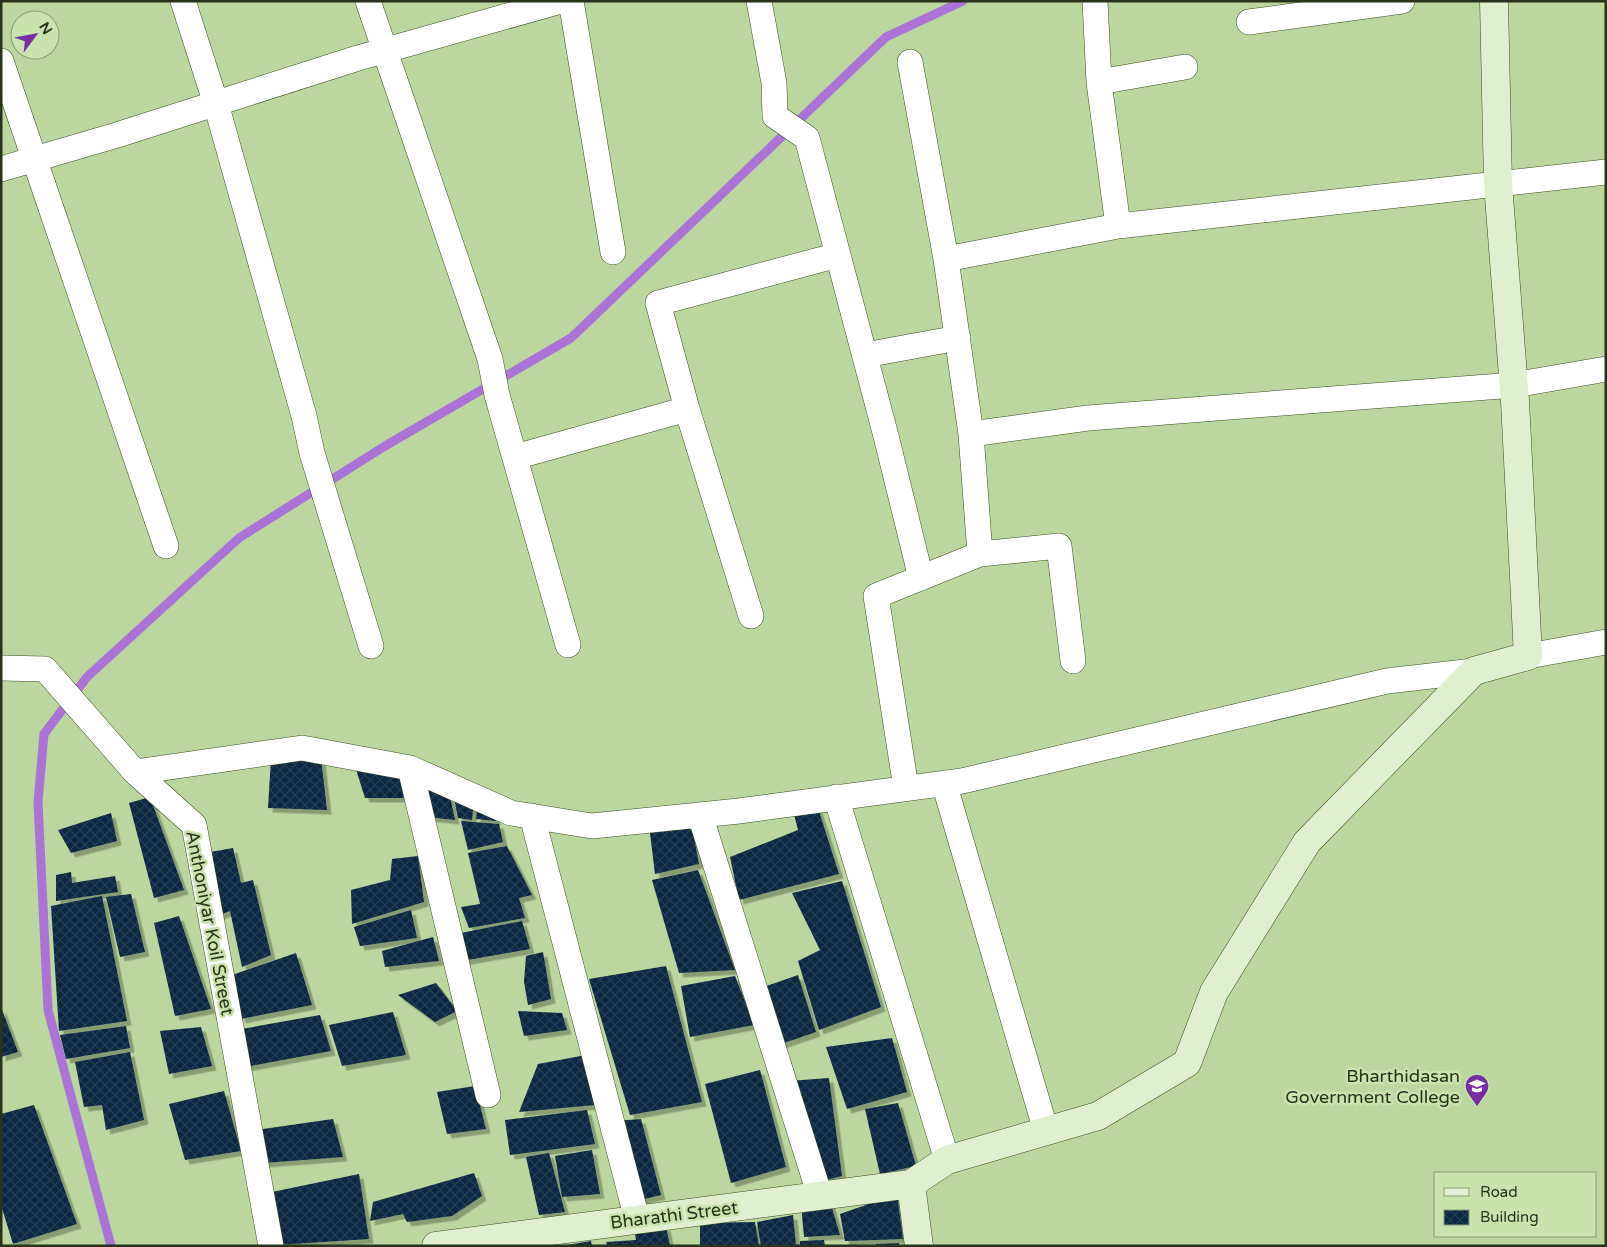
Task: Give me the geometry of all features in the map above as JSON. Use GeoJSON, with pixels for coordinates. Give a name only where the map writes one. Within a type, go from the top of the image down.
{"type":"FeatureCollection","features":[{"type":"Feature","properties":{"kind":"street"},"geometry":{"type":"LineString","coordinates":[[182,1],[216,104],[304,416],[312,453],[371,646]]}},
{"type":"Feature","properties":{"kind":"street"},"geometry":{"type":"LineString","coordinates":[[368,1],[490,359],[497,396],[568,644]]}},
{"type":"Feature","properties":{"kind":"street"},"geometry":{"type":"LineString","coordinates":[[759,1],[774,83],[775,116],[807,138],[865,355],[921,578]]}},
{"type":"Feature","properties":{"kind":"street"},"geometry":{"type":"LineString","coordinates":[[1094,1],[1099,82],[1118,226]]}},
{"type":"Feature","properties":{"kind":"street"},"geometry":{"type":"LineString","coordinates":[[1249,22],[1402,1]]}},
{"type":"Feature","properties":{"kind":"street"},"geometry":{"type":"LineString","coordinates":[[1494,1],[1498,184],[1514,385],[1528,656]]}},
{"type":"Feature","properties":{"kind":"street"},"geometry":{"type":"LineString","coordinates":[[1,169],[216,104],[385,50],[562,2],[613,252]]}},
{"type":"Feature","properties":{"kind":"street"},"geometry":{"type":"LineString","coordinates":[[1,61],[166,546]]}},
{"type":"Feature","properties":{"kind":"street"},"geometry":{"type":"LineString","coordinates":[[910,62],[946,259],[958,338],[971,434],[980,554]]}},
{"type":"Feature","properties":{"kind":"street"},"geometry":{"type":"LineString","coordinates":[[1099,82],[1185,67]]}},
{"type":"Feature","properties":{"kind":"street"},"geometry":{"type":"LineString","coordinates":[[946,259],[1118,226],[1606,172]]}},
{"type":"Feature","properties":{"kind":"street"},"geometry":{"type":"LineString","coordinates":[[751,616],[687,410],[658,303],[838,255]]}},
{"type":"Feature","properties":{"kind":"street"},"geometry":{"type":"LineString","coordinates":[[865,355],[958,338]]}},
{"type":"Feature","properties":{"kind":"street"},"geometry":{"type":"LineString","coordinates":[[971,434],[1088,418],[1514,385],[1606,369]]}},
{"type":"Feature","properties":{"kind":"street"},"geometry":{"type":"LineString","coordinates":[[515,457],[687,410]]}},
{"type":"Feature","properties":{"kind":"street"},"geometry":{"type":"LineString","coordinates":[[906,788],[876,596],[980,554],[1059,546],[1073,661]]}},
{"type":"Feature","properties":{"kind":"street"},"geometry":{"type":"LineString","coordinates":[[135,772],[302,748],[410,768],[511,813],[592,826],[700,815],[944,783],[1387,681],[1474,671],[1528,656],[1606,642]]}},
{"type":"Feature","properties":{"kind":"street","name":"Anthoniyar Koil Street"},"geometry":{"type":"LineString","coordinates":[[1,668],[45,669],[135,772],[194,825],[271,1246]]}},
{"type":"Feature","properties":{"kind":"street"},"geometry":{"type":"LineString","coordinates":[[919,1246],[911,1184],[947,1160],[1098,1116],[1187,1063],[1214,992],[1307,842],[1474,671]]}},
{"type":"Feature","properties":{"kind":"street"},"geometry":{"type":"LineString","coordinates":[[410,768],[488,1095]]}},
{"type":"Feature","properties":{"kind":"street"},"geometry":{"type":"LineString","coordinates":[[944,783],[1046,1131]]}},
{"type":"Feature","properties":{"kind":"street"},"geometry":{"type":"LineString","coordinates":[[836,797],[947,1160]]}},
{"type":"Feature","properties":{"kind":"street"},"geometry":{"type":"LineString","coordinates":[[700,815],[820,1196]]}},
{"type":"Feature","properties":{"kind":"street"},"geometry":{"type":"LineString","coordinates":[[532,816],[637,1219]]}},
{"type":"Feature","properties":{"kind":"street","name":"Bharathi Street"},"geometry":{"type":"LineString","coordinates":[[436,1246],[911,1184]]}},
{"type":"Feature","properties":{"kind":"building"},"geometry":{"type":"Polygon","coordinates":[[[321,758],[327,810],[268,808],[271,759],[321,758]]]}},
{"type":"Feature","properties":{"kind":"building"},"geometry":{"type":"Polygon","coordinates":[[[353,760],[399,770],[404,798],[365,798],[353,760]]]}},
{"type":"Feature","properties":{"kind":"building"},"geometry":{"type":"Polygon","coordinates":[[[415,776],[449,792],[455,820],[427,817],[415,776]]]}},
{"type":"Feature","properties":{"kind":"building"},"geometry":{"type":"Polygon","coordinates":[[[453,793],[474,800],[472,820],[458,818],[453,793]]]}},
{"type":"Feature","properties":{"kind":"building"},"geometry":{"type":"Polygon","coordinates":[[[150,797],[184,890],[154,898],[129,803],[150,797]]]}},
{"type":"Feature","properties":{"kind":"building"},"geometry":{"type":"Polygon","coordinates":[[[478,801],[495,811],[496,821],[476,819],[478,801]]]}},
{"type":"Feature","properties":{"kind":"building"},"geometry":{"type":"Polygon","coordinates":[[[817,805],[839,874],[739,900],[730,857],[798,830],[793,810],[817,805]]]}},
{"type":"Feature","properties":{"kind":"building"},"geometry":{"type":"Polygon","coordinates":[[[111,813],[117,841],[71,853],[58,830],[111,813]]]}},
{"type":"Feature","properties":{"kind":"building"},"geometry":{"type":"Polygon","coordinates":[[[461,821],[499,824],[503,842],[468,850],[461,821]]]}},
{"type":"Feature","properties":{"kind":"building"},"geometry":{"type":"Polygon","coordinates":[[[691,821],[699,864],[655,874],[649,825],[691,821]]]}},
{"type":"Feature","properties":{"kind":"building"},"geometry":{"type":"Polygon","coordinates":[[[507,846],[532,895],[519,898],[525,918],[469,928],[461,907],[480,904],[468,853],[507,846]]]}},
{"type":"Feature","properties":{"kind":"building"},"geometry":{"type":"Polygon","coordinates":[[[233,848],[241,883],[253,880],[271,955],[242,967],[230,911],[217,916],[205,853],[233,848]]]}},
{"type":"Feature","properties":{"kind":"building"},"geometry":{"type":"Polygon","coordinates":[[[418,856],[424,902],[352,924],[351,890],[390,880],[392,859],[418,856]]]}},
{"type":"Feature","properties":{"kind":"building"},"geometry":{"type":"Polygon","coordinates":[[[698,870],[735,970],[679,973],[652,880],[698,870]]]}},
{"type":"Feature","properties":{"kind":"building"},"geometry":{"type":"Polygon","coordinates":[[[71,872],[72,883],[115,876],[118,892],[56,901],[56,875],[71,872]]]}},
{"type":"Feature","properties":{"kind":"building"},"geometry":{"type":"Polygon","coordinates":[[[842,881],[881,1007],[819,1030],[798,961],[820,950],[792,893],[842,881]]]}},
{"type":"Feature","properties":{"kind":"building"},"geometry":{"type":"Polygon","coordinates":[[[131,894],[145,952],[120,957],[106,897],[131,894]]]}},
{"type":"Feature","properties":{"kind":"building"},"geometry":{"type":"Polygon","coordinates":[[[102,896],[127,1021],[59,1031],[51,906],[102,896]]]}},
{"type":"Feature","properties":{"kind":"building"},"geometry":{"type":"Polygon","coordinates":[[[411,910],[417,938],[360,946],[354,927],[411,910]]]}},
{"type":"Feature","properties":{"kind":"building"},"geometry":{"type":"Polygon","coordinates":[[[179,916],[211,1009],[175,1016],[154,923],[179,916]]]}},
{"type":"Feature","properties":{"kind":"building"},"geometry":{"type":"Polygon","coordinates":[[[522,921],[530,949],[462,961],[456,934],[522,921]]]}},
{"type":"Feature","properties":{"kind":"building"},"geometry":{"type":"Polygon","coordinates":[[[433,937],[439,961],[385,967],[382,951],[433,937]]]}},
{"type":"Feature","properties":{"kind":"building"},"geometry":{"type":"Polygon","coordinates":[[[543,952],[551,999],[528,1005],[524,982],[526,956],[543,952]]]}},
{"type":"Feature","properties":{"kind":"building"},"geometry":{"type":"Polygon","coordinates":[[[296,953],[312,1005],[241,1019],[232,975],[296,953]]]}},
{"type":"Feature","properties":{"kind":"building"},"geometry":{"type":"Polygon","coordinates":[[[666,966],[702,1102],[630,1115],[589,979],[666,966]]]}},
{"type":"Feature","properties":{"kind":"building"},"geometry":{"type":"Polygon","coordinates":[[[798,975],[816,1032],[778,1045],[758,989],[798,975]]]}},
{"type":"Feature","properties":{"kind":"building"},"geometry":{"type":"Polygon","coordinates":[[[735,976],[754,1025],[690,1037],[681,986],[735,976]]]}},
{"type":"Feature","properties":{"kind":"building"},"geometry":{"type":"Polygon","coordinates":[[[436,983],[457,1011],[435,1022],[398,995],[436,983]]]}},
{"type":"Feature","properties":{"kind":"building"},"geometry":{"type":"Polygon","coordinates":[[[1,1007],[18,1052],[1,1057],[1,1007]]]}},
{"type":"Feature","properties":{"kind":"building"},"geometry":{"type":"Polygon","coordinates":[[[518,1011],[562,1013],[567,1030],[524,1036],[518,1011]]]}},
{"type":"Feature","properties":{"kind":"building"},"geometry":{"type":"Polygon","coordinates":[[[393,1012],[406,1055],[342,1066],[329,1025],[393,1012]]]}},
{"type":"Feature","properties":{"kind":"building"},"geometry":{"type":"Polygon","coordinates":[[[320,1015],[331,1051],[246,1067],[236,1030],[320,1015]]]}},
{"type":"Feature","properties":{"kind":"building"},"geometry":{"type":"Polygon","coordinates":[[[126,1026],[130,1048],[66,1059],[60,1035],[126,1026]]]}},
{"type":"Feature","properties":{"kind":"building"},"geometry":{"type":"Polygon","coordinates":[[[201,1027],[212,1066],[169,1074],[160,1031],[201,1027]]]}},
{"type":"Feature","properties":{"kind":"building"},"geometry":{"type":"Polygon","coordinates":[[[892,1038],[907,1092],[847,1109],[826,1047],[892,1038]]]}},
{"type":"Feature","properties":{"kind":"building"},"geometry":{"type":"Polygon","coordinates":[[[130,1052],[144,1120],[106,1130],[102,1105],[84,1107],[75,1062],[130,1052]]]}},
{"type":"Feature","properties":{"kind":"building"},"geometry":{"type":"Polygon","coordinates":[[[586,1055],[595,1105],[519,1112],[538,1064],[586,1055]]]}},
{"type":"Feature","properties":{"kind":"building"},"geometry":{"type":"Polygon","coordinates":[[[760,1070],[786,1167],[731,1183],[705,1084],[760,1070]]]}},
{"type":"Feature","properties":{"kind":"building"},"geometry":{"type":"Polygon","coordinates":[[[829,1078],[842,1176],[823,1181],[789,1081],[829,1078]]]}},
{"type":"Feature","properties":{"kind":"building"},"geometry":{"type":"Polygon","coordinates":[[[475,1086],[486,1129],[447,1134],[437,1092],[475,1086]]]}},
{"type":"Feature","properties":{"kind":"building"},"geometry":{"type":"Polygon","coordinates":[[[224,1091],[241,1151],[185,1160],[169,1104],[224,1091]]]}},
{"type":"Feature","properties":{"kind":"building"},"geometry":{"type":"Polygon","coordinates":[[[898,1103],[916,1166],[880,1174],[865,1109],[898,1103]]]}},
{"type":"Feature","properties":{"kind":"building"},"geometry":{"type":"Polygon","coordinates":[[[34,1105],[77,1224],[13,1244],[1,1205],[1,1114],[34,1105]]]}},
{"type":"Feature","properties":{"kind":"building"},"geometry":{"type":"Polygon","coordinates":[[[587,1110],[595,1144],[510,1155],[505,1120],[587,1110]]]}},
{"type":"Feature","properties":{"kind":"building"},"geometry":{"type":"Polygon","coordinates":[[[333,1119],[343,1157],[263,1163],[256,1130],[333,1119]]]}},
{"type":"Feature","properties":{"kind":"building"},"geometry":{"type":"Polygon","coordinates":[[[641,1119],[661,1195],[636,1201],[614,1121],[641,1119]]]}},
{"type":"Feature","properties":{"kind":"building"},"geometry":{"type":"Polygon","coordinates":[[[592,1150],[600,1194],[562,1197],[555,1156],[592,1150]]]}},
{"type":"Feature","properties":{"kind":"building"},"geometry":{"type":"Polygon","coordinates":[[[549,1153],[565,1212],[539,1215],[526,1157],[549,1153]]]}},
{"type":"Feature","properties":{"kind":"building"},"geometry":{"type":"Polygon","coordinates":[[[474,1173],[482,1196],[452,1216],[407,1222],[403,1214],[370,1221],[373,1202],[474,1173]]]}},
{"type":"Feature","properties":{"kind":"building"},"geometry":{"type":"Polygon","coordinates":[[[359,1174],[369,1239],[278,1245],[272,1192],[359,1174]]]}},
{"type":"Feature","properties":{"kind":"building"},"geometry":{"type":"Polygon","coordinates":[[[897,1194],[903,1239],[845,1241],[840,1214],[897,1194]]]}},
{"type":"Feature","properties":{"kind":"building"},"geometry":{"type":"Polygon","coordinates":[[[829,1198],[840,1235],[804,1237],[801,1204],[829,1198]]]}},
{"type":"Feature","properties":{"kind":"building"},"geometry":{"type":"Polygon","coordinates":[[[793,1215],[796,1246],[761,1246],[757,1222],[793,1215]]]}},
{"type":"Feature","properties":{"kind":"building"},"geometry":{"type":"Polygon","coordinates":[[[755,1222],[759,1246],[700,1246],[700,1223],[755,1222]]]}},
{"type":"Feature","properties":{"kind":"building"},"geometry":{"type":"Polygon","coordinates":[[[666,1226],[670,1246],[607,1246],[606,1242],[636,1240],[634,1227],[666,1226]]]}},
{"type":"Feature","properties":{"kind":"building"},"geometry":{"type":"Polygon","coordinates":[[[824,1240],[825,1246],[800,1246],[800,1241],[824,1240]]]}},
{"type":"Feature","properties":{"kind":"building"},"geometry":{"type":"Polygon","coordinates":[[[591,1241],[592,1246],[567,1246],[567,1245],[591,1241]]]}},
{"type":"Feature","properties":{"kind":"building"},"geometry":{"type":"Polygon","coordinates":[[[899,1243],[899,1246],[876,1246],[876,1244],[899,1243]]]}},
{"type":"Feature","properties":{"kind":"waterway"},"geometry":{"type":"LineString","coordinates":[[111,1246],[48,1010],[38,802],[44,734],[87,677],[239,538],[385,446],[571,338],[886,37],[963,1]]}},
{"type":"Feature","properties":{"kind":"place","name":"Bharthidasan Government College"},"geometry":{"type":"Point","coordinates":[1477,1107]}}]}
